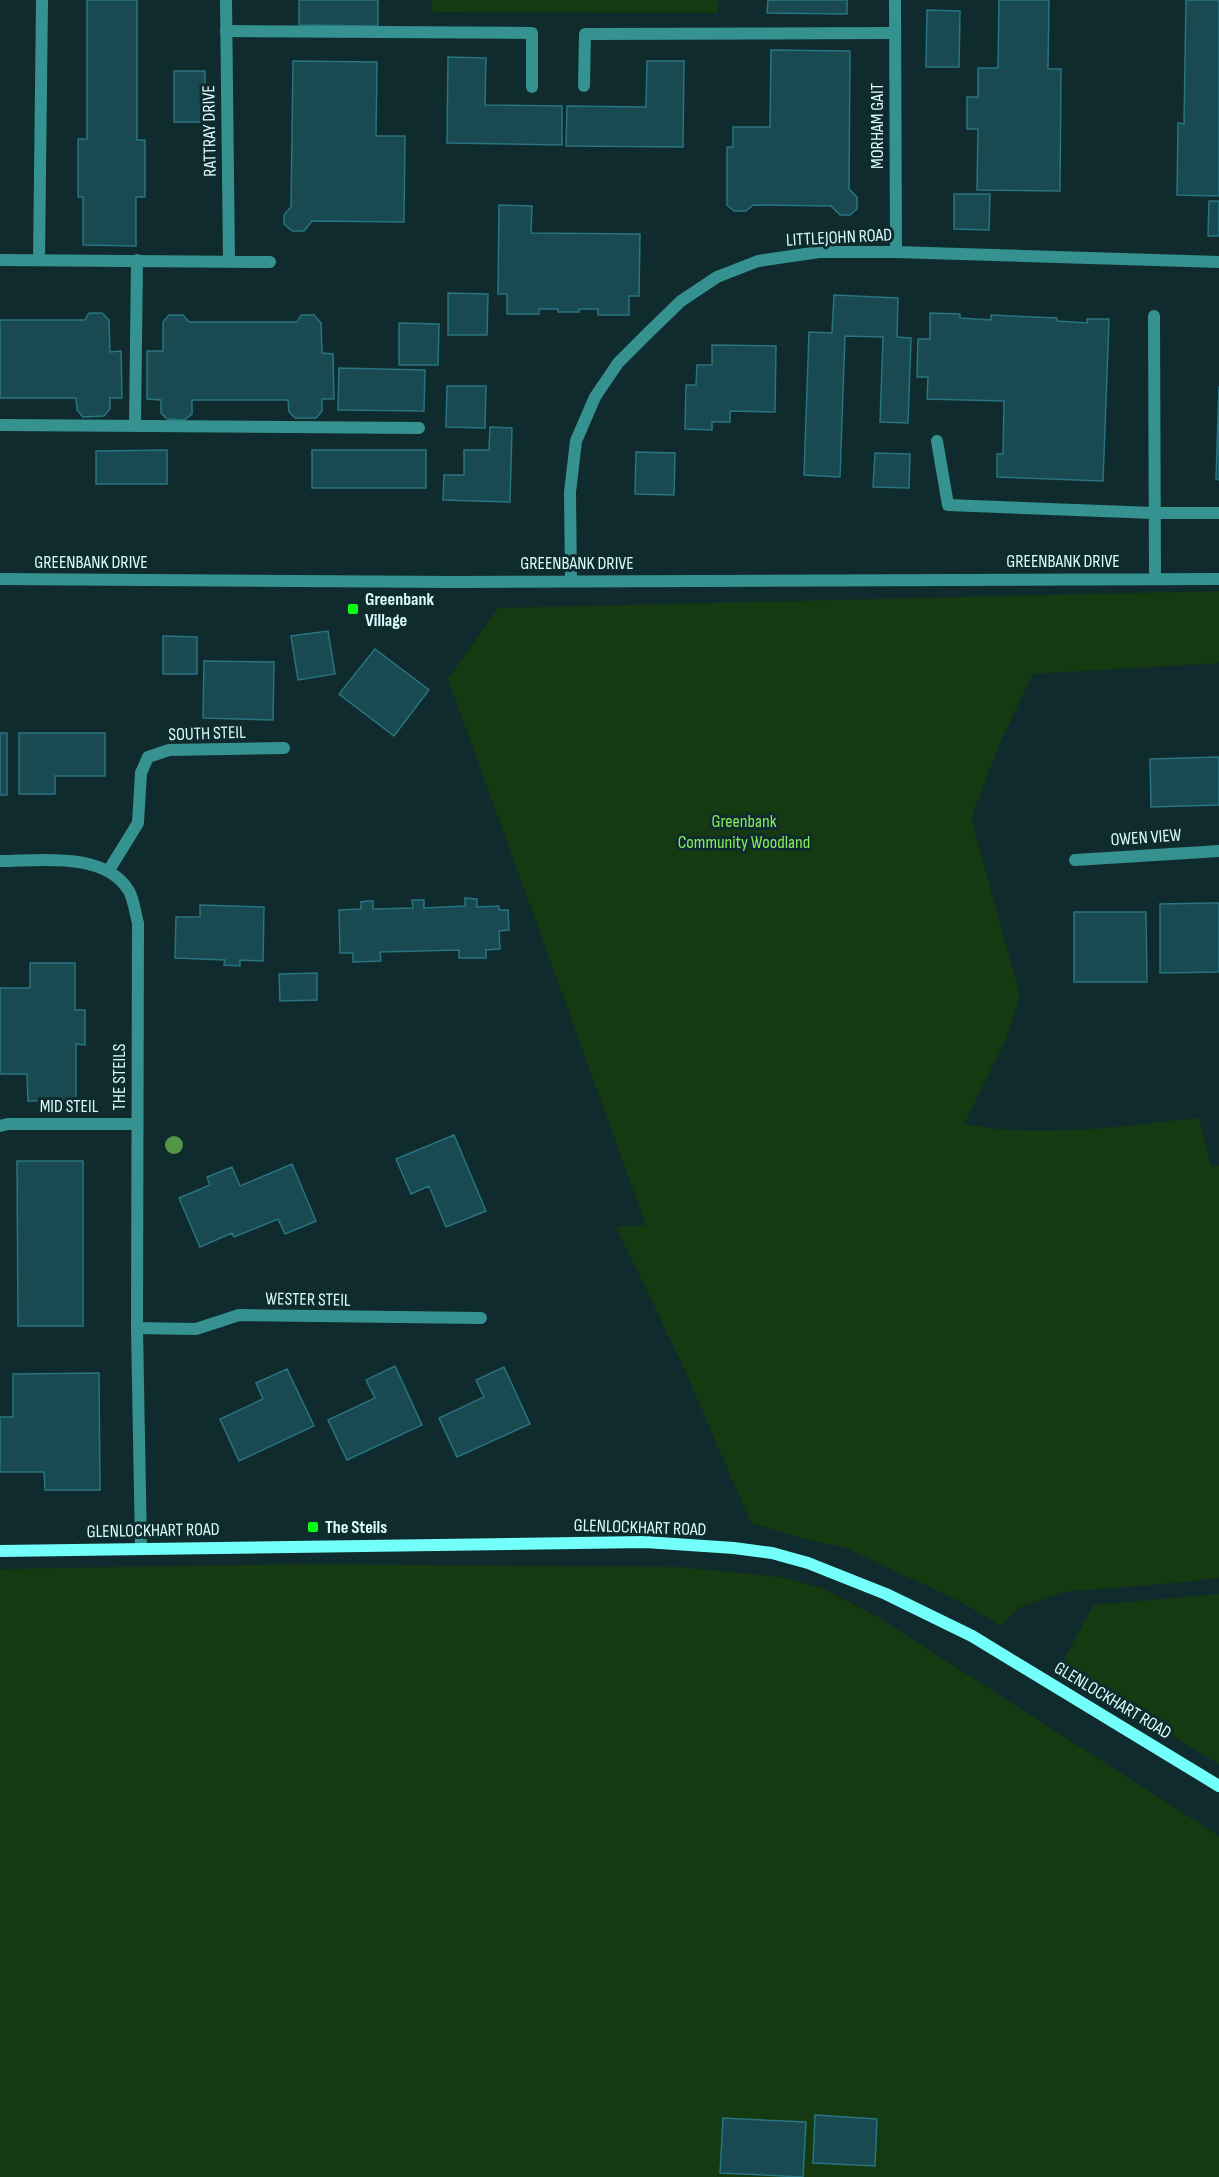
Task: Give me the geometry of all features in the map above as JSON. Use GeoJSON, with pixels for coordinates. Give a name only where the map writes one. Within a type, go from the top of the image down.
{"type":"FeatureCollection","features":[{"type":"Feature","properties":{"kind":"street"},"geometry":{"type":"LineString","coordinates":[[39,260],[42,0]]}},
{"type":"Feature","properties":{"kind":"street","name":"RATTRAY DRIVE"},"geometry":{"type":"LineString","coordinates":[[226,0],[229,261]]}},
{"type":"Feature","properties":{"kind":"street","name":"MORHAM GAIT"},"geometry":{"type":"LineString","coordinates":[[895,0],[896,252]]}},
{"type":"Feature","properties":{"kind":"street"},"geometry":{"type":"LineString","coordinates":[[226,31],[532,33],[532,87]]}},
{"type":"Feature","properties":{"kind":"street"},"geometry":{"type":"LineString","coordinates":[[584,86],[585,34],[894,33]]}},
{"type":"Feature","properties":{"kind":"street","name":"LITTLEJOHN ROAD"},"geometry":{"type":"LineString","coordinates":[[571,581],[570,492],[576,441],[594,397],[618,363],[681,301],[717,277],[758,261],[819,252],[896,252],[1219,262]]}},
{"type":"Feature","properties":{"kind":"street"},"geometry":{"type":"LineString","coordinates":[[0,260],[270,262]]}},
{"type":"Feature","properties":{"kind":"street"},"geometry":{"type":"LineString","coordinates":[[135,426],[138,260]]}},
{"type":"Feature","properties":{"kind":"street"},"geometry":{"type":"LineString","coordinates":[[1154,316],[1155,578]]}},
{"type":"Feature","properties":{"kind":"street"},"geometry":{"type":"LineString","coordinates":[[0,425],[419,428]]}},
{"type":"Feature","properties":{"kind":"street"},"geometry":{"type":"LineString","coordinates":[[937,441],[948,506],[1219,513]]}},
{"type":"Feature","properties":{"kind":"street","name":"GREENBANK DRIVE"},"geometry":{"type":"LineString","coordinates":[[0,579],[571,581],[1219,579]]}},
{"type":"Feature","properties":{"kind":"street","name":"SOUTH STEIL"},"geometry":{"type":"LineString","coordinates":[[109,870],[138,823],[141,773],[148,757],[169,750],[284,748]]}},
{"type":"Feature","properties":{"kind":"street","name":"OWEN VIEW"},"geometry":{"type":"LineString","coordinates":[[1075,860],[1219,851]]}},
{"type":"Feature","properties":{"kind":"street"},"geometry":{"type":"LineString","coordinates":[[0,861],[80,862],[109,870]]}},
{"type":"Feature","properties":{"kind":"street","name":"THE STEILS"},"geometry":{"type":"LineString","coordinates":[[109,870],[130,892],[138,923],[137,1328],[141,1548]]}},
{"type":"Feature","properties":{"kind":"street","name":"MID STEIL"},"geometry":{"type":"LineString","coordinates":[[0,1126],[8,1124],[137,1124]]}},
{"type":"Feature","properties":{"kind":"street","name":"WESTER STEIL"},"geometry":{"type":"LineString","coordinates":[[137,1328],[196,1329],[239,1316],[481,1318]]}},
{"type":"Feature","properties":{"kind":"street","name":"GLENLOCKHART ROAD"},"geometry":{"type":"LineString","coordinates":[[0,1551],[645,1542],[772,1553],[839,1575],[928,1613],[972,1636],[1219,1786]]}},
{"type":"Feature","properties":{"kind":"green space"},"geometry":{"type":"Polygon","coordinates":[[[432,0],[718,0],[718,13],[432,12],[432,0]]]}},
{"type":"Feature","properties":{"kind":"green space","name":"Greenbank Community Woodland"},"geometry":{"type":"Polygon","coordinates":[[[1219,591],[1219,663],[1033,674],[1001,741],[971,818],[1020,996],[1007,1037],[964,1124],[1022,1131],[1052,1131],[1199,1118],[1211,1166],[1219,1165],[1219,1578],[1063,1592],[1018,1608],[1002,1626],[957,1600],[846,1548],[808,1540],[751,1523],[684,1368],[616,1227],[646,1225],[448,679],[498,608],[1219,591]]]}},
{"type":"Feature","properties":{"kind":"green space"},"geometry":{"type":"Polygon","coordinates":[[[308,1564],[677,1567],[781,1577],[822,1588],[873,1614],[1219,1836],[1219,2177],[0,2177],[0,1569],[308,1564]]]}},
{"type":"Feature","properties":{"kind":"green space"},"geometry":{"type":"Polygon","coordinates":[[[1219,1594],[1219,1764],[1059,1669],[1093,1605],[1219,1594]]]}},
{"type":"Feature","properties":{"kind":"building"},"geometry":{"type":"Polygon","coordinates":[[[87,0],[137,0],[137,140],[145,140],[145,197],[136,197],[136,246],[83,245],[83,197],[78,197],[78,139],[87,139],[87,0]]]}},
{"type":"Feature","properties":{"kind":"building"},"geometry":{"type":"Polygon","coordinates":[[[299,0],[378,0],[378,26],[299,25],[299,0]]]}},
{"type":"Feature","properties":{"kind":"building"},"geometry":{"type":"Polygon","coordinates":[[[768,0],[847,0],[847,14],[767,13],[768,0]]]}},
{"type":"Feature","properties":{"kind":"building"},"geometry":{"type":"Polygon","coordinates":[[[999,0],[1049,0],[1048,69],[1061,69],[1060,191],[977,190],[978,129],[967,129],[967,97],[978,97],[978,68],[998,68],[999,0]]]}},
{"type":"Feature","properties":{"kind":"building"},"geometry":{"type":"Polygon","coordinates":[[[1186,0],[1219,0],[1219,196],[1177,195],[1178,123],[1184,124],[1186,0]]]}},
{"type":"Feature","properties":{"kind":"building"},"geometry":{"type":"Polygon","coordinates":[[[927,10],[960,11],[959,67],[926,67],[927,10]]]}},
{"type":"Feature","properties":{"kind":"building"},"geometry":{"type":"Polygon","coordinates":[[[771,50],[850,51],[849,189],[857,197],[857,209],[850,215],[840,215],[831,206],[753,205],[746,211],[734,211],[727,205],[727,147],[733,147],[733,127],[770,127],[771,50]]]}},
{"type":"Feature","properties":{"kind":"building"},"geometry":{"type":"Polygon","coordinates":[[[448,57],[486,58],[485,105],[562,106],[562,145],[447,143],[448,57]]]}},
{"type":"Feature","properties":{"kind":"building"},"geometry":{"type":"Polygon","coordinates":[[[293,61],[377,62],[376,136],[405,136],[404,222],[312,221],[304,231],[292,231],[284,224],[284,215],[291,207],[293,61]]]}},
{"type":"Feature","properties":{"kind":"building"},"geometry":{"type":"Polygon","coordinates":[[[647,61],[684,61],[683,147],[566,146],[567,106],[646,107],[647,61]]]}},
{"type":"Feature","properties":{"kind":"building"},"geometry":{"type":"Polygon","coordinates":[[[174,71],[205,71],[205,122],[174,122],[174,71]]]}},
{"type":"Feature","properties":{"kind":"building"},"geometry":{"type":"Polygon","coordinates":[[[954,194],[990,194],[989,230],[954,229],[954,194]]]}},
{"type":"Feature","properties":{"kind":"building"},"geometry":{"type":"Polygon","coordinates":[[[1209,201],[1219,201],[1219,236],[1208,236],[1209,201]]]}},
{"type":"Feature","properties":{"kind":"building"},"geometry":{"type":"Polygon","coordinates":[[[499,205],[532,206],[531,233],[640,234],[639,296],[629,296],[629,315],[598,315],[598,309],[558,312],[558,309],[539,309],[539,314],[507,314],[507,294],[498,294],[499,205]]]}},
{"type":"Feature","properties":{"kind":"building"},"geometry":{"type":"Polygon","coordinates":[[[448,293],[488,294],[487,335],[448,335],[448,293]]]}},
{"type":"Feature","properties":{"kind":"building"},"geometry":{"type":"Polygon","coordinates":[[[834,295],[898,298],[897,337],[911,338],[908,423],[880,422],[883,337],[845,336],[840,477],[804,475],[809,332],[832,333],[834,295]]]}},
{"type":"Feature","properties":{"kind":"building"},"geometry":{"type":"Polygon","coordinates":[[[89,313],[102,313],[109,320],[110,352],[121,351],[122,398],[110,398],[110,409],[104,416],[83,417],[77,410],[76,398],[0,398],[0,320],[85,320],[89,313]]]}},
{"type":"Feature","properties":{"kind":"building"},"geometry":{"type":"Polygon","coordinates":[[[930,313],[960,314],[960,318],[991,320],[991,315],[1057,318],[1057,321],[1087,323],[1087,319],[1109,319],[1103,481],[997,477],[997,454],[1003,454],[1004,401],[927,399],[928,377],[917,377],[918,339],[930,339],[930,313]]]}},
{"type":"Feature","properties":{"kind":"building"},"geometry":{"type":"Polygon","coordinates":[[[169,315],[183,315],[189,322],[297,322],[301,315],[314,315],[321,323],[322,353],[333,354],[334,399],[322,399],[322,411],[316,418],[295,418],[289,412],[288,400],[192,400],[192,414],[184,420],[167,419],[161,413],[161,400],[147,399],[147,351],[163,351],[163,322],[169,315]]]}},
{"type":"Feature","properties":{"kind":"building"},"geometry":{"type":"Polygon","coordinates":[[[399,323],[439,324],[438,365],[399,365],[399,323]]]}},
{"type":"Feature","properties":{"kind":"building"},"geometry":{"type":"Polygon","coordinates":[[[712,345],[776,346],[775,412],[730,411],[730,422],[712,422],[712,430],[685,429],[686,385],[696,385],[697,365],[712,365],[712,345]]]}},
{"type":"Feature","properties":{"kind":"building"},"geometry":{"type":"Polygon","coordinates":[[[339,368],[425,370],[424,411],[338,410],[339,368]]]}},
{"type":"Feature","properties":{"kind":"building"},"geometry":{"type":"Polygon","coordinates":[[[447,386],[486,386],[485,428],[446,427],[447,386]]]}},
{"type":"Feature","properties":{"kind":"building"},"geometry":{"type":"Polygon","coordinates":[[[1219,386],[1219,480],[1216,479],[1219,386]]]}},
{"type":"Feature","properties":{"kind":"building"},"geometry":{"type":"Polygon","coordinates":[[[490,427],[512,428],[510,502],[443,500],[444,475],[464,475],[464,450],[489,450],[490,427]]]}},
{"type":"Feature","properties":{"kind":"building"},"geometry":{"type":"Polygon","coordinates":[[[167,450],[167,484],[96,484],[96,451],[167,450]]]}},
{"type":"Feature","properties":{"kind":"building"},"geometry":{"type":"Polygon","coordinates":[[[312,450],[426,450],[426,488],[312,488],[312,450]]]}},
{"type":"Feature","properties":{"kind":"building"},"geometry":{"type":"Polygon","coordinates":[[[636,452],[675,453],[674,495],[635,494],[636,452]]]}},
{"type":"Feature","properties":{"kind":"building"},"geometry":{"type":"Polygon","coordinates":[[[875,453],[910,454],[909,488],[873,487],[875,453]]]}},
{"type":"Feature","properties":{"kind":"building"},"geometry":{"type":"Polygon","coordinates":[[[328,631],[335,674],[298,680],[291,636],[328,631]]]}},
{"type":"Feature","properties":{"kind":"building"},"geometry":{"type":"Polygon","coordinates":[[[163,636],[197,637],[197,674],[163,674],[163,636]]]}},
{"type":"Feature","properties":{"kind":"building"},"geometry":{"type":"Polygon","coordinates":[[[375,649],[429,690],[394,736],[339,694],[375,649]]]}},
{"type":"Feature","properties":{"kind":"building"},"geometry":{"type":"Polygon","coordinates":[[[204,661],[274,662],[273,720],[203,718],[204,661]]]}},
{"type":"Feature","properties":{"kind":"building"},"geometry":{"type":"Polygon","coordinates":[[[0,733],[7,733],[7,795],[0,795],[0,733]]]}},
{"type":"Feature","properties":{"kind":"building"},"geometry":{"type":"Polygon","coordinates":[[[19,733],[105,733],[105,776],[55,776],[55,794],[19,794],[19,733]]]}},
{"type":"Feature","properties":{"kind":"building"},"geometry":{"type":"Polygon","coordinates":[[[1219,757],[1219,805],[1151,807],[1150,759],[1219,757]]]}},
{"type":"Feature","properties":{"kind":"building"},"geometry":{"type":"Polygon","coordinates":[[[465,898],[477,899],[477,907],[499,906],[499,910],[508,910],[509,930],[499,931],[500,949],[486,950],[486,958],[459,958],[459,950],[380,952],[381,961],[353,962],[353,953],[340,953],[339,910],[361,909],[361,902],[367,901],[373,901],[373,909],[413,908],[412,900],[424,900],[424,908],[465,906],[465,898]]]}},
{"type":"Feature","properties":{"kind":"building"},"geometry":{"type":"Polygon","coordinates":[[[1219,903],[1219,972],[1160,973],[1160,904],[1219,903]]]}},
{"type":"Feature","properties":{"kind":"building"},"geometry":{"type":"Polygon","coordinates":[[[200,905],[264,907],[263,961],[240,960],[240,966],[224,965],[225,960],[175,958],[176,917],[200,917],[200,905]]]}},
{"type":"Feature","properties":{"kind":"building"},"geometry":{"type":"Polygon","coordinates":[[[1074,912],[1146,912],[1147,982],[1074,982],[1074,912]]]}},
{"type":"Feature","properties":{"kind":"building"},"geometry":{"type":"Polygon","coordinates":[[[30,963],[75,963],[75,1010],[85,1010],[85,1045],[76,1044],[76,1100],[28,1101],[27,1074],[0,1074],[0,988],[30,988],[30,963]]]}},
{"type":"Feature","properties":{"kind":"building"},"geometry":{"type":"Polygon","coordinates":[[[317,973],[317,1000],[280,1001],[279,974],[317,973]]]}},
{"type":"Feature","properties":{"kind":"building"},"geometry":{"type":"Polygon","coordinates":[[[454,1135],[486,1211],[446,1227],[429,1186],[411,1194],[396,1159],[454,1135]]]}},
{"type":"Feature","properties":{"kind":"building"},"geometry":{"type":"Polygon","coordinates":[[[17,1161],[83,1161],[83,1326],[18,1326],[17,1161]]]}},
{"type":"Feature","properties":{"kind":"building"},"geometry":{"type":"Polygon","coordinates":[[[292,1164],[316,1221],[285,1234],[278,1219],[234,1237],[232,1233],[200,1247],[179,1198],[210,1185],[207,1177],[232,1167],[240,1186],[292,1164]]]}},
{"type":"Feature","properties":{"kind":"building"},"geometry":{"type":"Polygon","coordinates":[[[395,1366],[422,1425],[347,1460],[328,1420],[375,1398],[366,1380],[395,1366]]]}},
{"type":"Feature","properties":{"kind":"building"},"geometry":{"type":"Polygon","coordinates":[[[504,1367],[530,1424],[457,1457],[439,1418],[484,1397],[476,1380],[504,1367]]]}},
{"type":"Feature","properties":{"kind":"building"},"geometry":{"type":"Polygon","coordinates":[[[287,1369],[314,1426],[239,1461],[220,1419],[263,1399],[256,1383],[287,1369]]]}},
{"type":"Feature","properties":{"kind":"building"},"geometry":{"type":"Polygon","coordinates":[[[99,1373],[100,1490],[45,1490],[44,1472],[0,1472],[0,1417],[13,1417],[13,1374],[99,1373]]]}},
{"type":"Feature","properties":{"kind":"building"},"geometry":{"type":"Polygon","coordinates":[[[815,2115],[877,2119],[875,2166],[813,2163],[815,2115]]]}},
{"type":"Feature","properties":{"kind":"building"},"geometry":{"type":"Polygon","coordinates":[[[723,2118],[806,2122],[803,2177],[720,2173],[723,2118]]]}},
{"type":"Feature","properties":{"kind":"place","name":"Greenbank Village"},"geometry":{"type":"Point","coordinates":[353,609]}},
{"type":"Feature","properties":{"kind":"place","name":"The Steils"},"geometry":{"type":"Point","coordinates":[313,1527]}}]}
